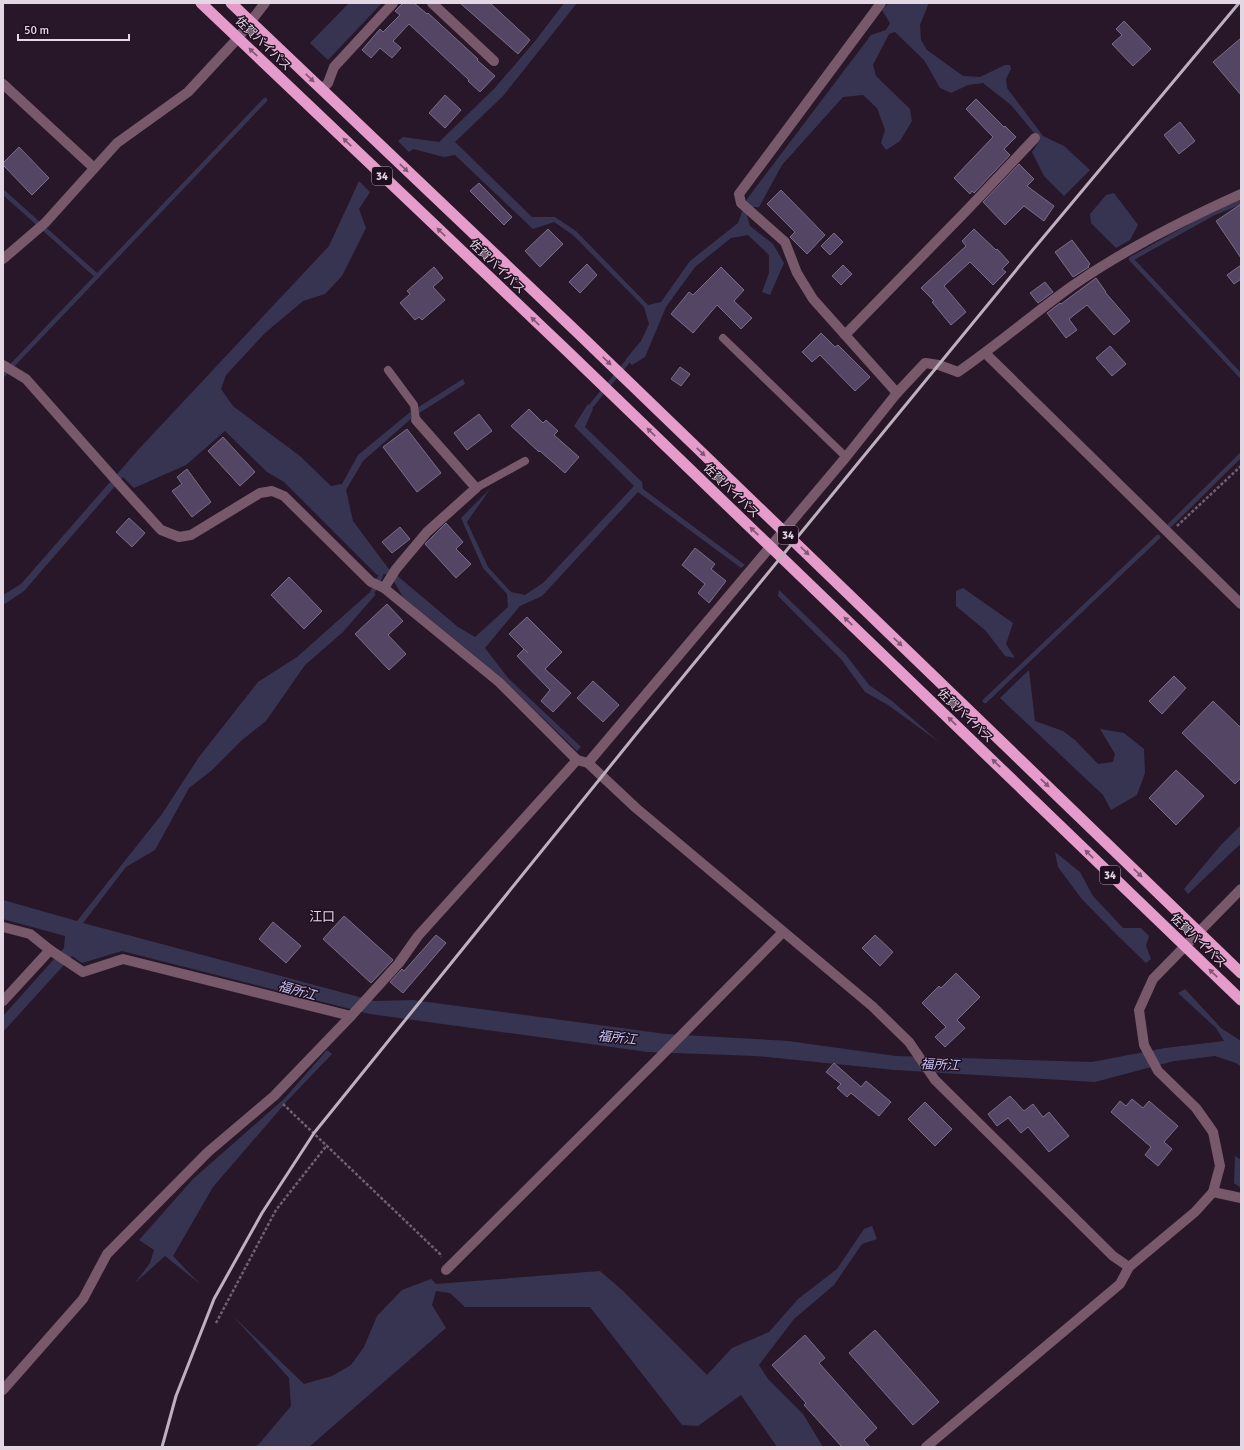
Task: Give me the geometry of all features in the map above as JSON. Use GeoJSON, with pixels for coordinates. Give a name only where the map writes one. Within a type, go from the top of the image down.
{"type":"FeatureCollection","features":[{"type":"Feature","properties":{"kind":"highway","name":"佐賀バイパス"},"geometry":{"type":"LineString","coordinates":[[201,3],[564,348],[980,748],[1184,947],[1241,1000]]}},
{"type":"Feature","properties":{"kind":"highway","name":"佐賀バイパス"},"geometry":{"type":"LineString","coordinates":[[231,3],[579,334],[1241,973]]}},
{"type":"Feature","properties":{"kind":"street"},"geometry":{"type":"LineString","coordinates":[[3,259],[41,227],[116,143],[188,92],[238,38],[265,3]]}},
{"type":"Feature","properties":{"kind":"street"},"geometry":{"type":"LineString","coordinates":[[322,89],[328,83],[334,67],[393,3]]}},
{"type":"Feature","properties":{"kind":"street"},"geometry":{"type":"LineString","coordinates":[[432,3],[494,61]]}},
{"type":"Feature","properties":{"kind":"street"},"geometry":{"type":"LineString","coordinates":[[881,3],[739,194],[741,203],[785,242],[797,273],[813,299],[897,393]]}},
{"type":"Feature","properties":{"kind":"street"},"geometry":{"type":"LineString","coordinates":[[3,84],[94,168]]}},
{"type":"Feature","properties":{"kind":"street"},"geometry":{"type":"LineString","coordinates":[[845,335],[1035,138]]}},
{"type":"Feature","properties":{"kind":"street"},"geometry":{"type":"LineString","coordinates":[[588,763],[846,457],[897,393],[925,363],[939,365],[958,372],[1073,286],[1138,244],[1199,213],[1241,194]]}},
{"type":"Feature","properties":{"kind":"street"},"geometry":{"type":"LineString","coordinates":[[985,353],[1241,604]]}},
{"type":"Feature","properties":{"kind":"street"},"geometry":{"type":"LineString","coordinates":[[4,365],[26,379],[161,530],[179,537],[190,535],[260,492],[272,491],[284,496],[380,584],[499,682],[577,760],[588,763],[636,808],[872,1006],[909,1042],[935,1080],[1113,1256],[1129,1267]]}},
{"type":"Feature","properties":{"kind":"street"},"geometry":{"type":"LineString","coordinates":[[380,584],[396,569],[427,532],[476,488],[416,420]]}},
{"type":"Feature","properties":{"kind":"street"},"geometry":{"type":"LineString","coordinates":[[3,1390],[83,1299],[107,1254],[208,1152],[274,1096],[371,995],[399,963],[418,936],[577,760]]}},
{"type":"Feature","properties":{"kind":"street"},"geometry":{"type":"LineString","coordinates":[[926,1447],[1120,1284],[1129,1267],[1196,1212],[1214,1192],[1220,1166],[1213,1132],[1196,1108],[1158,1071],[1144,1045],[1139,1010],[1153,979],[1241,889]]}},
{"type":"Feature","properties":{"kind":"street"},"geometry":{"type":"LineString","coordinates":[[3,927],[30,934],[50,950],[83,972],[123,959],[351,1016]]}},
{"type":"Feature","properties":{"kind":"street"},"geometry":{"type":"LineString","coordinates":[[446,1270],[783,932]]}},
{"type":"Feature","properties":{"kind":"street"},"geometry":{"type":"LineString","coordinates":[[3,1001],[50,950]]}},
{"type":"Feature","properties":{"kind":"street"},"geometry":{"type":"LineString","coordinates":[[1214,1192],[1241,1198]]}},
{"type":"Feature","properties":{"kind":"lane"},"geometry":{"type":"LineString","coordinates":[[723,338],[846,457]]}},
{"type":"Feature","properties":{"kind":"lane"},"geometry":{"type":"LineString","coordinates":[[388,370],[414,405],[416,420]]}},
{"type":"Feature","properties":{"kind":"lane"},"geometry":{"type":"LineString","coordinates":[[476,488],[525,461]]}},
{"type":"Feature","properties":{"kind":"path"},"geometry":{"type":"LineString","coordinates":[[1170,533],[1241,466]]}},
{"type":"Feature","properties":{"kind":"path"},"geometry":{"type":"LineString","coordinates":[[274,1096],[440,1254],[446,1270]]}},
{"type":"Feature","properties":{"kind":"path"},"geometry":{"type":"LineString","coordinates":[[216,1323],[276,1210],[327,1145]]}},
{"type":"Feature","properties":{"kind":"water"},"geometry":{"type":"Polygon","coordinates":[[[349,3],[382,3],[328,60],[310,43],[349,3]]]}},
{"type":"Feature","properties":{"kind":"water"},"geometry":{"type":"Polygon","coordinates":[[[564,3],[577,3],[503,96],[455,142],[532,217],[555,217],[576,231],[648,305],[661,302],[690,261],[738,223],[747,199],[871,35],[886,30],[890,23],[882,10],[889,3],[929,3],[920,25],[921,40],[927,50],[963,76],[980,77],[1005,65],[1010,65],[1011,69],[1006,79],[1007,88],[1043,136],[1064,146],[1090,170],[1064,196],[1044,176],[1032,152],[1040,140],[1011,105],[983,83],[968,85],[951,93],[940,88],[924,60],[895,32],[889,34],[873,65],[876,76],[910,109],[912,121],[900,141],[886,150],[881,143],[885,130],[877,108],[863,95],[843,97],[782,165],[759,207],[753,207],[747,216],[750,226],[773,244],[784,263],[770,295],[762,292],[769,273],[769,255],[748,235],[731,238],[695,267],[666,307],[645,357],[632,365],[626,359],[641,341],[649,324],[644,307],[573,235],[554,222],[533,229],[455,155],[444,157],[413,149],[409,152],[398,141],[403,137],[439,142],[494,89],[536,40],[564,3]]]}},
{"type":"Feature","properties":{"kind":"water"},"geometry":{"type":"Polygon","coordinates":[[[359,181],[370,192],[359,209],[366,228],[342,276],[325,294],[303,301],[265,333],[226,375],[221,389],[233,406],[300,456],[331,486],[342,484],[358,455],[409,413],[463,379],[465,384],[413,417],[363,461],[346,490],[353,521],[388,568],[458,627],[475,637],[508,607],[507,594],[483,568],[461,518],[490,489],[467,522],[488,567],[511,592],[525,595],[543,583],[634,486],[574,426],[588,404],[593,409],[585,427],[642,482],[643,489],[745,565],[741,568],[638,492],[542,596],[520,606],[485,648],[508,678],[581,747],[577,751],[501,677],[403,597],[393,580],[386,574],[377,575],[284,482],[267,472],[225,431],[186,465],[134,488],[123,477],[24,591],[3,605],[3,595],[21,584],[138,450],[329,246],[359,181]]]}},
{"type":"Feature","properties":{"kind":"water"},"geometry":{"type":"Polygon","coordinates":[[[1114,193],[1138,225],[1130,240],[1116,248],[1091,223],[1090,214],[1106,195],[1114,193]]]}},
{"type":"Feature","properties":{"kind":"water"},"geometry":{"type":"Polygon","coordinates":[[[963,588],[1013,623],[1006,644],[1015,658],[1005,656],[986,631],[956,606],[956,591],[963,588]]]}},
{"type":"Feature","properties":{"kind":"water"},"geometry":{"type":"Polygon","coordinates":[[[779,590],[846,655],[869,685],[892,701],[939,742],[888,705],[865,692],[841,659],[778,596],[779,590]]]}},
{"type":"Feature","properties":{"kind":"water","name":"福所江"},"geometry":{"type":"Polygon","coordinates":[[[369,593],[376,594],[343,632],[305,665],[266,721],[242,740],[211,771],[189,788],[155,850],[126,867],[83,923],[374,1001],[413,1000],[666,1034],[788,1041],[896,1056],[1092,1062],[1165,1048],[1224,1041],[1216,1028],[1178,993],[1185,989],[1221,1028],[1241,1041],[1241,1067],[1236,1063],[1215,1056],[1174,1061],[1095,1082],[895,1070],[756,1056],[648,1052],[370,1014],[122,951],[82,963],[72,956],[3,1032],[3,1016],[64,948],[65,936],[3,919],[3,900],[77,921],[162,814],[199,757],[258,682],[297,657],[369,593]]]}},
{"type":"Feature","properties":{"kind":"water"},"geometry":{"type":"Polygon","coordinates":[[[1029,670],[1035,721],[1063,731],[1075,740],[1098,764],[1113,762],[1115,754],[1100,729],[1124,733],[1144,749],[1145,773],[1137,795],[1111,810],[1103,795],[1000,698],[1029,670]]]}},
{"type":"Feature","properties":{"kind":"water"},"geometry":{"type":"Polygon","coordinates":[[[1241,825],[1241,844],[1188,894],[1184,889],[1221,845],[1241,825]]]}},
{"type":"Feature","properties":{"kind":"water"},"geometry":{"type":"Polygon","coordinates":[[[1055,852],[1080,872],[1093,896],[1123,928],[1141,928],[1149,936],[1146,946],[1151,959],[1146,963],[1081,898],[1058,867],[1055,852]]]}},
{"type":"Feature","properties":{"kind":"water"},"geometry":{"type":"Polygon","coordinates":[[[327,1050],[332,1054],[288,1100],[213,1187],[173,1256],[200,1284],[165,1256],[135,1283],[150,1263],[154,1250],[139,1240],[193,1179],[284,1099],[327,1050]]]}},
{"type":"Feature","properties":{"kind":"water"},"geometry":{"type":"Polygon","coordinates":[[[1235,1156],[1241,1160],[1241,1188],[1234,1183],[1235,1156]]]}},
{"type":"Feature","properties":{"kind":"water"},"geometry":{"type":"Polygon","coordinates":[[[872,1226],[877,1239],[862,1244],[834,1285],[794,1319],[759,1365],[768,1379],[803,1414],[823,1447],[777,1447],[741,1395],[698,1426],[682,1425],[590,1307],[465,1307],[450,1293],[436,1291],[432,1305],[446,1328],[309,1447],[254,1447],[259,1444],[291,1406],[289,1378],[233,1316],[304,1384],[332,1376],[351,1365],[364,1347],[377,1316],[402,1290],[431,1279],[436,1284],[600,1271],[622,1290],[707,1375],[732,1348],[769,1332],[798,1299],[837,1269],[864,1229],[872,1226]]]}},
{"type":"Feature","properties":{"kind":"building"},"geometry":{"type":"Polygon","coordinates":[[[403,3],[414,3],[427,14],[428,13],[495,76],[480,92],[409,24],[393,41],[401,48],[392,58],[380,48],[371,58],[362,50],[380,29],[383,32],[400,15],[395,11],[403,3]]]}},
{"type":"Feature","properties":{"kind":"building"},"geometry":{"type":"Polygon","coordinates":[[[460,3],[490,3],[530,40],[518,54],[460,3]]]}},
{"type":"Feature","properties":{"kind":"building"},"geometry":{"type":"Polygon","coordinates":[[[1124,21],[1151,49],[1133,66],[1112,44],[1122,35],[1116,29],[1124,21]]]}},
{"type":"Feature","properties":{"kind":"building"},"geometry":{"type":"Polygon","coordinates":[[[1241,38],[1241,95],[1213,62],[1241,38]]]}},
{"type":"Feature","properties":{"kind":"building"},"geometry":{"type":"Polygon","coordinates":[[[445,95],[461,110],[445,128],[429,113],[445,95]]]}},
{"type":"Feature","properties":{"kind":"building"},"geometry":{"type":"Polygon","coordinates":[[[976,99],[1016,137],[1004,149],[1010,155],[974,193],[972,191],[970,194],[954,178],[993,137],[966,109],[976,99]]]}},
{"type":"Feature","properties":{"kind":"building"},"geometry":{"type":"Polygon","coordinates":[[[1180,122],[1195,141],[1179,154],[1164,135],[1180,122]]]}},
{"type":"Feature","properties":{"kind":"building"},"geometry":{"type":"Polygon","coordinates":[[[19,147],[49,178],[32,195],[3,165],[3,163],[19,147]]]}},
{"type":"Feature","properties":{"kind":"building"},"geometry":{"type":"Polygon","coordinates":[[[1019,164],[1034,179],[1027,186],[1054,206],[1044,221],[1024,206],[1005,225],[983,202],[1019,164]]]}},
{"type":"Feature","properties":{"kind":"building"},"geometry":{"type":"Polygon","coordinates":[[[479,183],[512,217],[504,225],[470,191],[479,183]]]}},
{"type":"Feature","properties":{"kind":"building"},"geometry":{"type":"Polygon","coordinates":[[[781,190],[825,235],[807,254],[790,237],[795,232],[767,204],[781,190]]]}},
{"type":"Feature","properties":{"kind":"building"},"geometry":{"type":"Polygon","coordinates":[[[1241,204],[1241,258],[1216,221],[1241,204]]]}},
{"type":"Feature","properties":{"kind":"building"},"geometry":{"type":"Polygon","coordinates":[[[548,229],[563,244],[540,267],[525,251],[548,229]]]}},
{"type":"Feature","properties":{"kind":"building"},"geometry":{"type":"Polygon","coordinates":[[[974,229],[996,250],[997,249],[1009,262],[1002,269],[1006,272],[993,285],[970,262],[944,286],[966,312],[951,325],[932,302],[934,301],[921,288],[966,246],[962,241],[974,229]]]}},
{"type":"Feature","properties":{"kind":"building"},"geometry":{"type":"Polygon","coordinates":[[[834,233],[843,242],[830,255],[821,246],[834,233]]]}},
{"type":"Feature","properties":{"kind":"building"},"geometry":{"type":"Polygon","coordinates":[[[1072,240],[1090,264],[1088,266],[1089,267],[1073,277],[1055,252],[1072,240]]]}},
{"type":"Feature","properties":{"kind":"building"},"geometry":{"type":"Polygon","coordinates":[[[587,264],[597,275],[580,293],[569,282],[587,264]]]}},
{"type":"Feature","properties":{"kind":"building"},"geometry":{"type":"Polygon","coordinates":[[[843,265],[852,274],[841,285],[832,276],[843,265]]]}},
{"type":"Feature","properties":{"kind":"building"},"geometry":{"type":"Polygon","coordinates":[[[1241,265],[1241,279],[1234,284],[1227,275],[1241,265]]]}},
{"type":"Feature","properties":{"kind":"building"},"geometry":{"type":"Polygon","coordinates":[[[434,267],[443,278],[433,287],[445,300],[422,320],[419,317],[415,320],[400,303],[410,294],[407,291],[434,267]]]}},
{"type":"Feature","properties":{"kind":"building"},"geometry":{"type":"Polygon","coordinates":[[[721,267],[744,290],[734,301],[752,318],[741,329],[717,305],[693,333],[671,314],[689,292],[693,295],[721,267]]]}},
{"type":"Feature","properties":{"kind":"building"},"geometry":{"type":"Polygon","coordinates":[[[1096,278],[1105,292],[1130,321],[1114,335],[1087,305],[1069,319],[1077,330],[1066,338],[1047,313],[1096,278]]]}},
{"type":"Feature","properties":{"kind":"building"},"geometry":{"type":"Polygon","coordinates":[[[1045,282],[1053,292],[1038,303],[1030,293],[1045,282]]]}},
{"type":"Feature","properties":{"kind":"building"},"geometry":{"type":"Polygon","coordinates":[[[821,333],[835,347],[838,345],[870,377],[855,391],[820,355],[812,362],[802,352],[821,333]]]}},
{"type":"Feature","properties":{"kind":"building"},"geometry":{"type":"Polygon","coordinates":[[[1110,346],[1126,364],[1112,376],[1096,358],[1110,346]]]}},
{"type":"Feature","properties":{"kind":"building"},"geometry":{"type":"Polygon","coordinates":[[[680,367],[690,374],[681,386],[671,379],[680,367]]]}},
{"type":"Feature","properties":{"kind":"building"},"geometry":{"type":"Polygon","coordinates":[[[529,409],[543,423],[546,420],[558,431],[554,435],[579,457],[565,473],[540,451],[539,452],[511,426],[529,409]]]}},
{"type":"Feature","properties":{"kind":"building"},"geometry":{"type":"Polygon","coordinates":[[[479,414],[492,431],[467,450],[454,433],[479,414]]]}},
{"type":"Feature","properties":{"kind":"building"},"geometry":{"type":"Polygon","coordinates":[[[407,429],[441,473],[417,492],[383,447],[407,429]]]}},
{"type":"Feature","properties":{"kind":"building"},"geometry":{"type":"Polygon","coordinates":[[[223,437],[255,472],[240,486],[208,451],[223,437]]]}},
{"type":"Feature","properties":{"kind":"building"},"geometry":{"type":"Polygon","coordinates":[[[187,469],[211,502],[192,517],[172,491],[182,484],[177,477],[187,469]]]}},
{"type":"Feature","properties":{"kind":"building"},"geometry":{"type":"Polygon","coordinates":[[[129,518],[145,533],[132,547],[116,532],[129,518]]]}},
{"type":"Feature","properties":{"kind":"building"},"geometry":{"type":"Polygon","coordinates":[[[446,523],[463,542],[456,549],[471,564],[456,578],[425,544],[446,523]]]}},
{"type":"Feature","properties":{"kind":"building"},"geometry":{"type":"Polygon","coordinates":[[[400,527],[410,539],[392,553],[382,542],[400,527]]]}},
{"type":"Feature","properties":{"kind":"building"},"geometry":{"type":"Polygon","coordinates":[[[695,548],[715,564],[711,569],[726,581],[709,603],[698,593],[705,584],[682,565],[695,548]]]}},
{"type":"Feature","properties":{"kind":"building"},"geometry":{"type":"Polygon","coordinates":[[[289,577],[322,611],[304,629],[271,595],[289,577]]]}},
{"type":"Feature","properties":{"kind":"building"},"geometry":{"type":"Polygon","coordinates":[[[387,604],[403,621],[388,635],[406,654],[389,670],[355,634],[387,604]]]}},
{"type":"Feature","properties":{"kind":"building"},"geometry":{"type":"Polygon","coordinates":[[[527,617],[562,652],[545,669],[571,693],[553,712],[541,701],[550,690],[517,656],[524,649],[509,634],[527,617]]]}},
{"type":"Feature","properties":{"kind":"building"},"geometry":{"type":"Polygon","coordinates":[[[1174,676],[1186,688],[1162,714],[1149,701],[1174,676]]]}},
{"type":"Feature","properties":{"kind":"building"},"geometry":{"type":"Polygon","coordinates":[[[593,681],[619,705],[603,722],[577,698],[593,681]]]}},
{"type":"Feature","properties":{"kind":"building"},"geometry":{"type":"Polygon","coordinates":[[[1213,701],[1241,728],[1241,778],[1235,784],[1182,733],[1213,701]]]}},
{"type":"Feature","properties":{"kind":"building"},"geometry":{"type":"Polygon","coordinates":[[[1176,770],[1204,796],[1176,825],[1149,798],[1176,770]]]}},
{"type":"Feature","properties":{"kind":"building"},"geometry":{"type":"Polygon","coordinates":[[[344,916],[393,960],[371,983],[323,939],[344,916]]]}},
{"type":"Feature","properties":{"kind":"building"},"geometry":{"type":"Polygon","coordinates":[[[273,922],[301,946],[286,963],[259,939],[273,922]]]}},
{"type":"Feature","properties":{"kind":"building"},"geometry":{"type":"Polygon","coordinates":[[[436,935],[446,943],[403,993],[390,982],[402,969],[404,971],[436,935]]]}},
{"type":"Feature","properties":{"kind":"building"},"geometry":{"type":"Polygon","coordinates":[[[875,935],[893,952],[880,966],[862,948],[875,935]]]}},
{"type":"Feature","properties":{"kind":"building"},"geometry":{"type":"Polygon","coordinates":[[[956,973],[980,997],[957,1020],[965,1028],[945,1047],[935,1037],[946,1027],[922,1003],[939,986],[941,988],[956,973]]]}},
{"type":"Feature","properties":{"kind":"building"},"geometry":{"type":"Polygon","coordinates":[[[834,1063],[861,1087],[866,1081],[891,1102],[879,1116],[851,1093],[847,1097],[837,1088],[841,1084],[826,1072],[834,1063]]]}},
{"type":"Feature","properties":{"kind":"building"},"geometry":{"type":"Polygon","coordinates":[[[1010,1096],[1024,1111],[1033,1104],[1043,1117],[1049,1112],[1069,1136],[1049,1152],[1028,1127],[1021,1133],[1008,1118],[997,1126],[988,1114],[1010,1096]]]}},
{"type":"Feature","properties":{"kind":"building"},"geometry":{"type":"Polygon","coordinates":[[[1132,1099],[1143,1108],[1149,1101],[1178,1126],[1164,1142],[1172,1149],[1158,1166],[1145,1155],[1151,1147],[1111,1112],[1120,1101],[1126,1106],[1132,1099]]]}},
{"type":"Feature","properties":{"kind":"building"},"geometry":{"type":"Polygon","coordinates":[[[925,1102],[952,1129],[935,1146],[908,1119],[925,1102]]]}},
{"type":"Feature","properties":{"kind":"building"},"geometry":{"type":"Polygon","coordinates":[[[875,1330],[939,1402],[913,1425],[849,1353],[875,1330]]]}},
{"type":"Feature","properties":{"kind":"building"},"geometry":{"type":"Polygon","coordinates":[[[805,1335],[825,1358],[819,1363],[877,1428],[864,1440],[870,1447],[842,1447],[804,1405],[806,1403],[772,1365],[805,1335]]]}},
{"type":"Feature","properties":{"kind":"waterway"},"geometry":{"type":"LineString","coordinates":[[3,375],[265,100]]}},
{"type":"Feature","properties":{"kind":"waterway"},"geometry":{"type":"LineString","coordinates":[[3,192],[97,276]]}},
{"type":"Feature","properties":{"kind":"waterway"},"geometry":{"type":"LineString","coordinates":[[1241,202],[1212,214],[1131,259],[1241,376]]}},
{"type":"Feature","properties":{"kind":"waterway"},"geometry":{"type":"LineString","coordinates":[[591,406],[628,361]]}},
{"type":"Feature","properties":{"kind":"waterway"},"geometry":{"type":"LineString","coordinates":[[1170,525],[1241,455]]}},
{"type":"Feature","properties":{"kind":"waterway"},"geometry":{"type":"LineString","coordinates":[[985,701],[1158,537]]}},
{"type":"Feature","properties":{"kind":"waterway"},"geometry":{"type":"LineString","coordinates":[[372,593],[381,575]]}},
{"type":"Feature","properties":{"kind":"railway"},"geometry":{"type":"LineString","coordinates":[[162,1447],[176,1396],[214,1299],[262,1213],[314,1133],[641,728],[1026,258],[1239,3]]}},
{"type":"Feature","properties":{"kind":"district","name":"江口"},"geometry":{"type":"Point","coordinates":[322,917]}}]}
